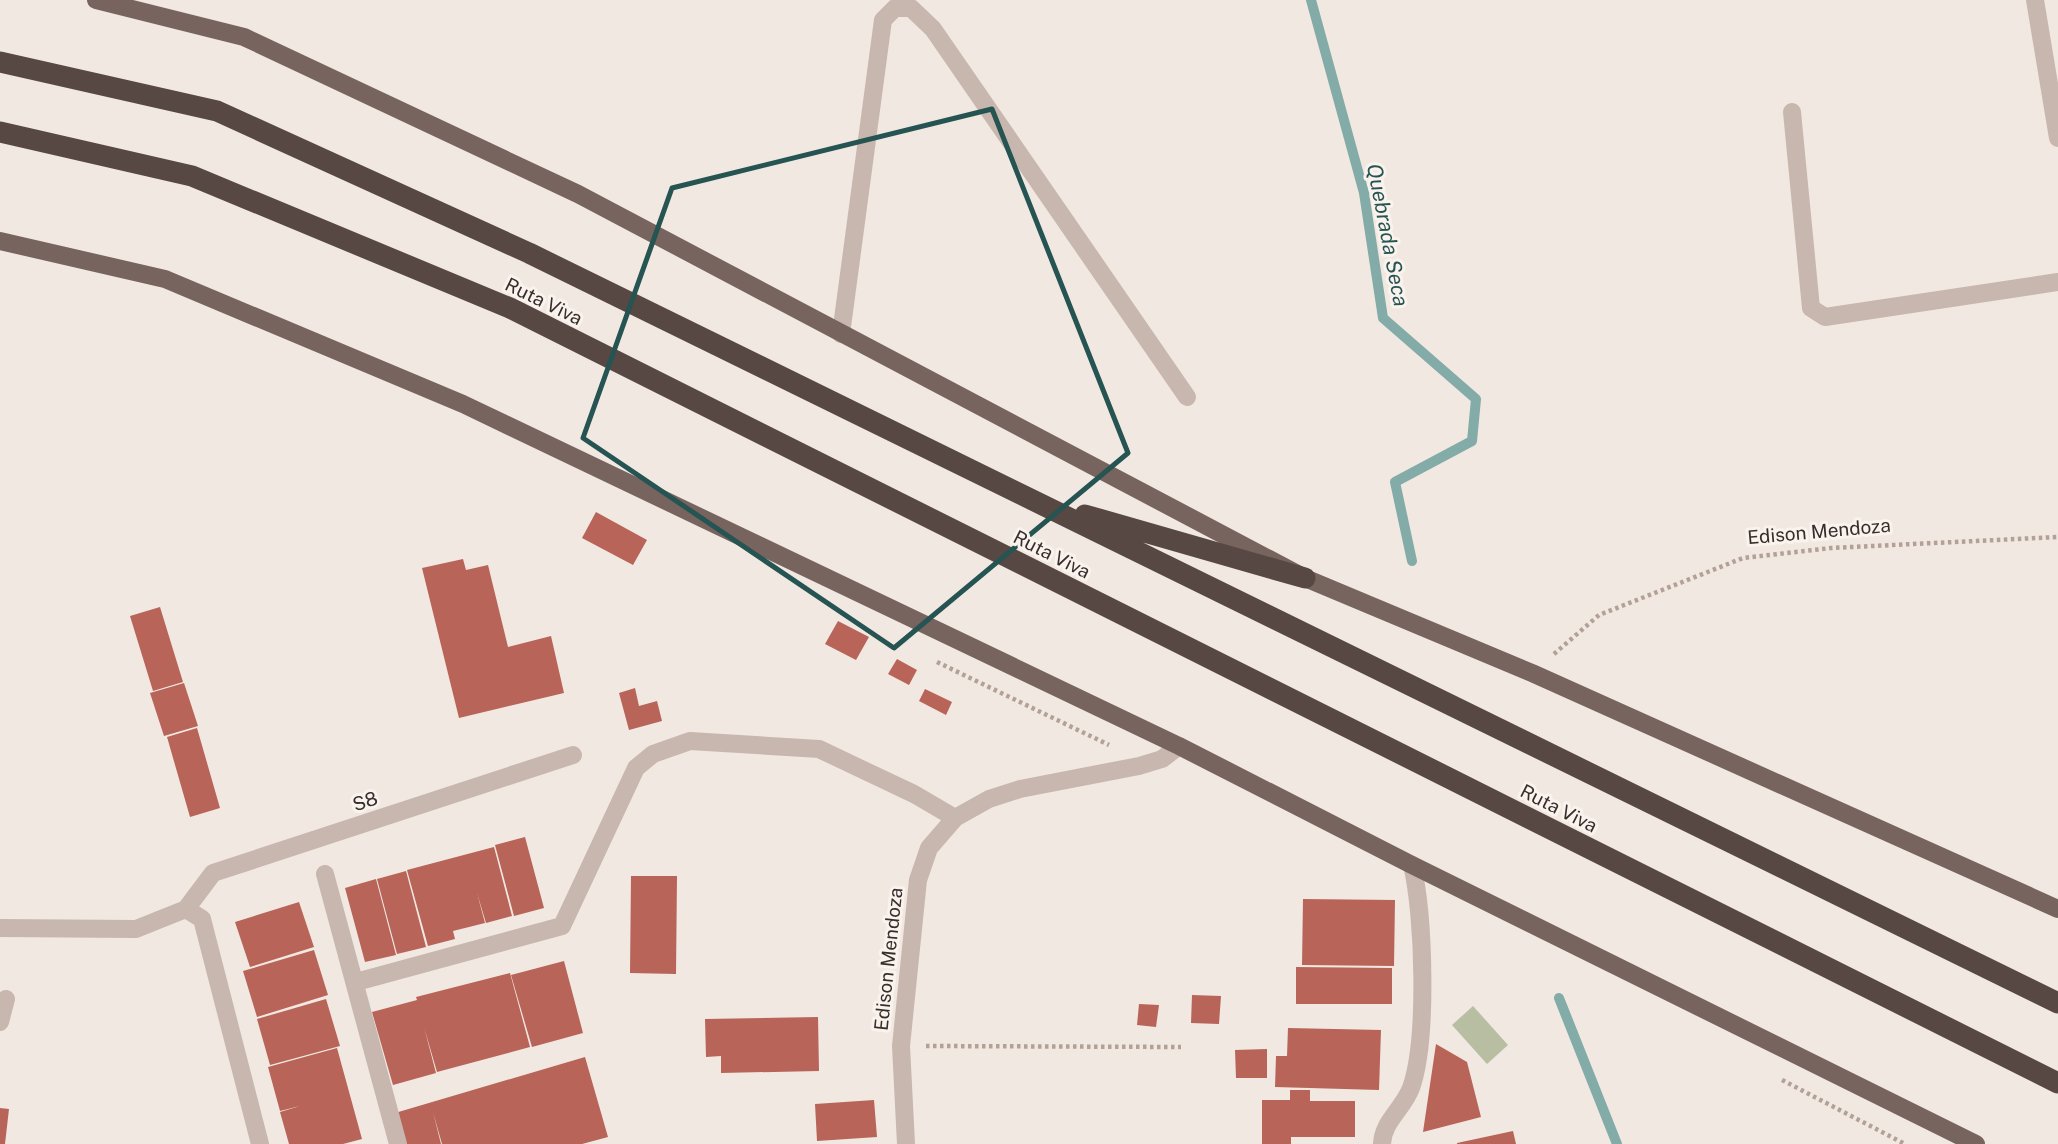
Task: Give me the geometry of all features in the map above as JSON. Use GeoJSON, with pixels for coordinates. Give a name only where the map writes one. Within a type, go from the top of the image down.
{"type":"FeatureCollection","features":[{"type":"Feature","properties":{"kind":"highway","name":"Ruta Viva"},"geometry":{"type":"LineString","coordinates":[[0,62],[217,111],[529,253],[2058,1003]]}},
{"type":"Feature","properties":{"kind":"highway","name":"Ruta Viva"},"geometry":{"type":"LineString","coordinates":[[0,132],[191,176],[510,308],[2058,1083]]}},
{"type":"Feature","properties":{"kind":"highway"},"geometry":{"type":"LineString","coordinates":[[1033,500],[1305,578]]}},
{"type":"Feature","properties":{"kind":"main road"},"geometry":{"type":"LineString","coordinates":[[96,0],[244,37],[578,194],[1305,578],[1532,673],[2058,909]]}},
{"type":"Feature","properties":{"kind":"main road"},"geometry":{"type":"LineString","coordinates":[[0,241],[165,279],[463,404],[1180,746],[1412,865],[1976,1144]]}},
{"type":"Feature","properties":{"kind":"street"},"geometry":{"type":"LineString","coordinates":[[2035,0],[2058,138]]}},
{"type":"Feature","properties":{"kind":"street"},"geometry":{"type":"LineString","coordinates":[[841,334],[883,20],[895,8],[911,8],[933,29],[1187,397]]}},
{"type":"Feature","properties":{"kind":"street"},"geometry":{"type":"LineString","coordinates":[[1791,112],[1811,308],[1825,317],[2058,282]]}},
{"type":"Feature","properties":{"kind":"street"},"geometry":{"type":"LineString","coordinates":[[356,982],[562,926],[636,768],[653,754],[690,741],[819,749],[914,794],[955,818]]}},
{"type":"Feature","properties":{"kind":"street","name":"Edison Mendoza"},"geometry":{"type":"LineString","coordinates":[[906,1144],[901,1046],[918,880],[929,848],[955,818],[989,799],[1020,789],[1148,763],[1180,746]]}},
{"type":"Feature","properties":{"kind":"street","name":"S8"},"geometry":{"type":"LineString","coordinates":[[186,909],[214,873],[573,755]]}},
{"type":"Feature","properties":{"kind":"street"},"geometry":{"type":"LineString","coordinates":[[1382,1144],[1383,1131],[1410,1090],[1420,1046],[1420,903],[1412,865]]}},
{"type":"Feature","properties":{"kind":"street"},"geometry":{"type":"LineString","coordinates":[[325,874],[398,1144]]}},
{"type":"Feature","properties":{"kind":"street"},"geometry":{"type":"LineString","coordinates":[[0,928],[136,929],[186,909],[202,919],[260,1144]]}},
{"type":"Feature","properties":{"kind":"street"},"geometry":{"type":"LineString","coordinates":[[0,1022],[6,999]]}},
{"type":"Feature","properties":{"kind":"path","name":"Edison Mendoza"},"geometry":{"type":"LineString","coordinates":[[1532,673],[1599,615],[1743,558],[1831,548],[2058,537]]}},
{"type":"Feature","properties":{"kind":"path"},"geometry":{"type":"LineString","coordinates":[[928,658],[1148,763]]}},
{"type":"Feature","properties":{"kind":"path"},"geometry":{"type":"LineString","coordinates":[[901,1046],[1181,1047]]}},
{"type":"Feature","properties":{"kind":"path"},"geometry":{"type":"LineString","coordinates":[[1775,1076],[1905,1144]]}},
{"type":"Feature","properties":{"kind":"highlighted area"},"geometry":{"type":"Polygon","coordinates":[[[992,109],[1128,453],[894,648],[583,438],[672,188],[992,109]]]}},
{"type":"Feature","properties":{"kind":"green space"},"geometry":{"type":"Polygon","coordinates":[[[1473,1006],[1508,1045],[1487,1064],[1452,1025],[1473,1006]]]}},
{"type":"Feature","properties":{"kind":"building"},"geometry":{"type":"Polygon","coordinates":[[[596,512],[647,540],[633,565],[582,538],[596,512]]]}},
{"type":"Feature","properties":{"kind":"building"},"geometry":{"type":"Polygon","coordinates":[[[463,559],[466,570],[488,565],[508,647],[551,636],[564,693],[459,718],[422,568],[463,559]]]}},
{"type":"Feature","properties":{"kind":"building"},"geometry":{"type":"Polygon","coordinates":[[[160,607],[183,682],[153,691],[130,616],[160,607]]]}},
{"type":"Feature","properties":{"kind":"building"},"geometry":{"type":"Polygon","coordinates":[[[838,621],[869,637],[856,660],[825,644],[838,621]]]}},
{"type":"Feature","properties":{"kind":"building"},"geometry":{"type":"Polygon","coordinates":[[[897,659],[917,670],[909,685],[888,674],[897,659]]]}},
{"type":"Feature","properties":{"kind":"building"},"geometry":{"type":"Polygon","coordinates":[[[184,683],[198,726],[164,736],[150,693],[184,683]]]}},
{"type":"Feature","properties":{"kind":"building"},"geometry":{"type":"Polygon","coordinates":[[[635,688],[639,706],[657,701],[662,721],[629,730],[619,693],[635,688]]]}},
{"type":"Feature","properties":{"kind":"building"},"geometry":{"type":"Polygon","coordinates":[[[925,689],[952,702],[946,715],[919,701],[925,689]]]}},
{"type":"Feature","properties":{"kind":"building"},"geometry":{"type":"Polygon","coordinates":[[[197,728],[220,808],[190,817],[167,737],[197,728]]]}},
{"type":"Feature","properties":{"kind":"building"},"geometry":{"type":"Polygon","coordinates":[[[525,837],[544,908],[514,916],[495,845],[525,837]]]}},
{"type":"Feature","properties":{"kind":"building"},"geometry":{"type":"Polygon","coordinates":[[[494,847],[512,916],[486,923],[477,893],[485,923],[453,931],[455,939],[428,946],[407,870],[494,847]]]}},
{"type":"Feature","properties":{"kind":"building"},"geometry":{"type":"Polygon","coordinates":[[[406,871],[426,947],[397,954],[377,879],[406,871]]]}},
{"type":"Feature","properties":{"kind":"building"},"geometry":{"type":"Polygon","coordinates":[[[631,876],[677,876],[676,974],[630,973],[631,876]]]}},
{"type":"Feature","properties":{"kind":"building"},"geometry":{"type":"Polygon","coordinates":[[[376,879],[396,955],[365,962],[345,888],[376,879]]]}},
{"type":"Feature","properties":{"kind":"building"},"geometry":{"type":"Polygon","coordinates":[[[1303,899],[1395,900],[1394,966],[1302,965],[1303,899]]]}},
{"type":"Feature","properties":{"kind":"building"},"geometry":{"type":"Polygon","coordinates":[[[299,902],[314,947],[250,967],[235,922],[299,902]]]}},
{"type":"Feature","properties":{"kind":"building"},"geometry":{"type":"Polygon","coordinates":[[[314,950],[328,995],[257,1017],[243,971],[314,950]]]}},
{"type":"Feature","properties":{"kind":"building"},"geometry":{"type":"Polygon","coordinates":[[[564,961],[583,1033],[532,1047],[511,975],[564,961]]]}},
{"type":"Feature","properties":{"kind":"building"},"geometry":{"type":"Polygon","coordinates":[[[1296,967],[1392,968],[1392,1004],[1296,1004],[1296,967]]]}},
{"type":"Feature","properties":{"kind":"building"},"geometry":{"type":"Polygon","coordinates":[[[510,973],[530,1047],[437,1072],[424,1027],[436,1073],[393,1085],[372,1012],[417,1000],[416,997],[510,973]]]}},
{"type":"Feature","properties":{"kind":"building"},"geometry":{"type":"Polygon","coordinates":[[[1192,995],[1221,996],[1219,1024],[1191,1023],[1192,995]]]}},
{"type":"Feature","properties":{"kind":"building"},"geometry":{"type":"Polygon","coordinates":[[[326,999],[340,1046],[270,1065],[257,1019],[326,999]]]}},
{"type":"Feature","properties":{"kind":"building"},"geometry":{"type":"Polygon","coordinates":[[[1139,1004],[1159,1005],[1156,1027],[1137,1025],[1139,1004]]]}},
{"type":"Feature","properties":{"kind":"building"},"geometry":{"type":"Polygon","coordinates":[[[818,1017],[819,1071],[721,1073],[721,1056],[706,1057],[705,1019],[818,1017]]]}},
{"type":"Feature","properties":{"kind":"building"},"geometry":{"type":"Polygon","coordinates":[[[1288,1028],[1381,1030],[1379,1090],[1275,1087],[1276,1056],[1287,1056],[1288,1028]]]}},
{"type":"Feature","properties":{"kind":"building"},"geometry":{"type":"Polygon","coordinates":[[[1436,1044],[1467,1062],[1481,1117],[1423,1132],[1436,1044]]]}},
{"type":"Feature","properties":{"kind":"building"},"geometry":{"type":"Polygon","coordinates":[[[337,1048],[362,1139],[343,1144],[289,1144],[280,1112],[300,1106],[280,1111],[268,1067],[337,1048]]]}},
{"type":"Feature","properties":{"kind":"building"},"geometry":{"type":"Polygon","coordinates":[[[1267,1049],[1267,1078],[1236,1078],[1235,1050],[1267,1049]]]}},
{"type":"Feature","properties":{"kind":"building"},"geometry":{"type":"Polygon","coordinates":[[[585,1057],[608,1137],[582,1144],[442,1144],[433,1112],[441,1144],[404,1144],[395,1113],[585,1057]]]}},
{"type":"Feature","properties":{"kind":"building"},"geometry":{"type":"Polygon","coordinates":[[[1290,1090],[1310,1090],[1310,1101],[1355,1101],[1355,1137],[1291,1137],[1291,1144],[1262,1144],[1262,1100],[1290,1100],[1290,1090]]]}},
{"type":"Feature","properties":{"kind":"building"},"geometry":{"type":"Polygon","coordinates":[[[874,1100],[877,1137],[817,1141],[815,1104],[874,1100]]]}},
{"type":"Feature","properties":{"kind":"building"},"geometry":{"type":"Polygon","coordinates":[[[0,1108],[9,1109],[5,1144],[0,1144],[0,1108]]]}},
{"type":"Feature","properties":{"kind":"building"},"geometry":{"type":"Polygon","coordinates":[[[1513,1131],[1516,1144],[1457,1144],[1457,1143],[1513,1131]]]}},
{"type":"Feature","properties":{"kind":"waterway","name":"Quebrada Seca"},"geometry":{"type":"LineString","coordinates":[[1311,0],[1364,193],[1383,318],[1476,399],[1472,441],[1395,482],[1412,561]]}},
{"type":"Feature","properties":{"kind":"waterway","name":"Quebrada Seca"},"geometry":{"type":"LineString","coordinates":[[1559,998],[1617,1144]]}}]}
